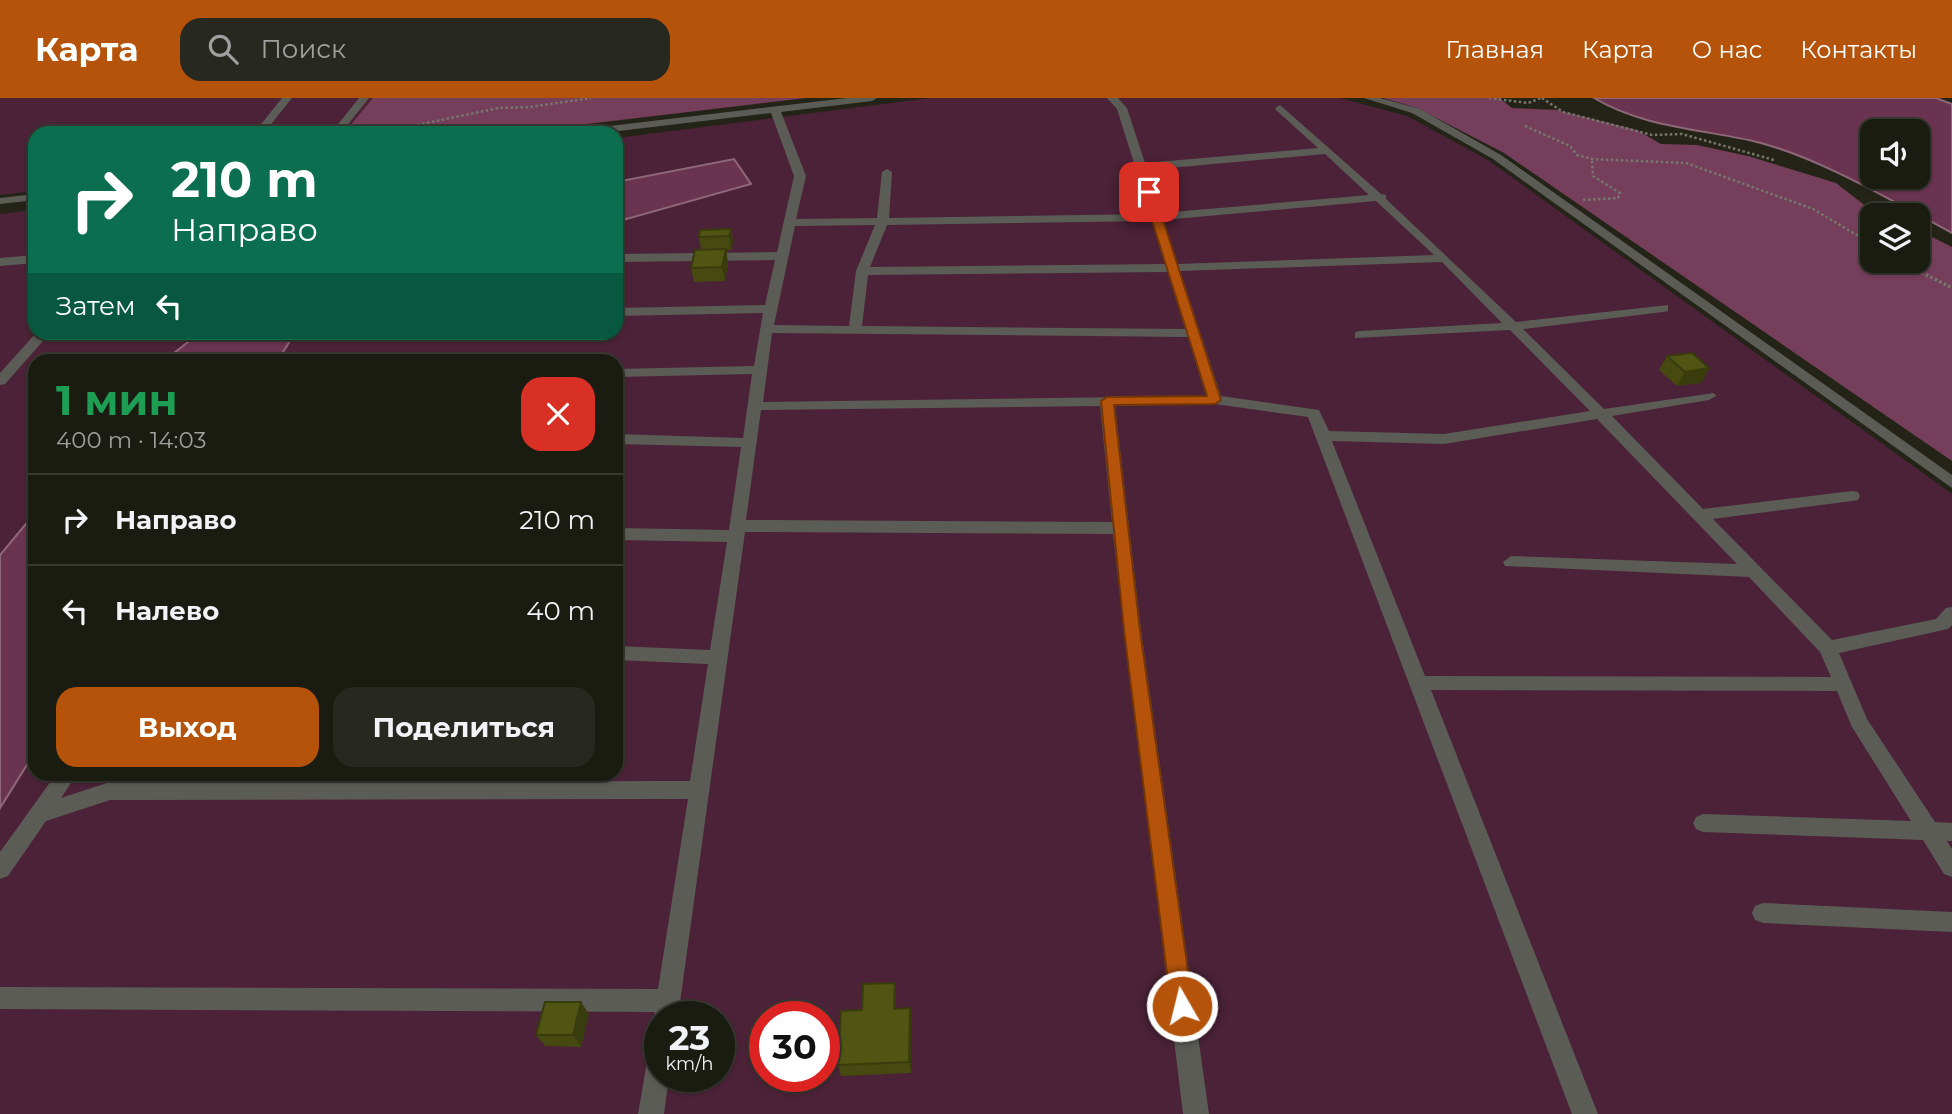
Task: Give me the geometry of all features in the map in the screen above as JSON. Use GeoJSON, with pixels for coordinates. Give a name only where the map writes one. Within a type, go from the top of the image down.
{"type":"FeatureCollection","features":[{"type":"Feature","properties":{"kind":"street"},"geometry":{"type":"LineString","coordinates":[[265,126],[287,98]]}},
{"type":"Feature","properties":{"kind":"street"},"geometry":{"type":"LineString","coordinates":[[342,126],[364,98]]}},
{"type":"Feature","properties":{"kind":"street"},"geometry":{"type":"LineString","coordinates":[[623,128],[872,98]]}},
{"type":"Feature","properties":{"kind":"street"},"geometry":{"type":"LineString","coordinates":[[1112,98],[1122,108],[1215,400]]}},
{"type":"Feature","properties":{"kind":"street"},"geometry":{"type":"LineString","coordinates":[[1369,98],[1416,111],[1497,157],[1952,483]]}},
{"type":"Feature","properties":{"kind":"street"},"geometry":{"type":"LineString","coordinates":[[1280,108],[1326,151],[1382,197],[1445,258],[1828,648],[1859,722],[1952,867]]}},
{"type":"Feature","properties":{"kind":"street"},"geometry":{"type":"LineString","coordinates":[[668,1001],[766,329],[800,176],[775,110]]}},
{"type":"Feature","properties":{"kind":"street"},"geometry":{"type":"LineString","coordinates":[[1141,167],[1326,151]]}},
{"type":"Feature","properties":{"kind":"street"},"geometry":{"type":"LineString","coordinates":[[855,329],[862,271],[883,221],[887,172]]}},
{"type":"Feature","properties":{"kind":"street"},"geometry":{"type":"LineString","coordinates":[[790,223],[1157,217],[1382,197]]}},
{"type":"Feature","properties":{"kind":"street"},"geometry":{"type":"LineString","coordinates":[[0,201],[28,198]]}},
{"type":"Feature","properties":{"kind":"street"},"geometry":{"type":"LineString","coordinates":[[623,258],[783,256]]}},
{"type":"Feature","properties":{"kind":"street"},"geometry":{"type":"LineString","coordinates":[[862,271],[1173,268],[1445,258]]}},
{"type":"Feature","properties":{"kind":"street"},"geometry":{"type":"LineString","coordinates":[[0,262],[28,259]]}},
{"type":"Feature","properties":{"kind":"street"},"geometry":{"type":"LineString","coordinates":[[1360,335],[1512,326],[1663,308]]}},
{"type":"Feature","properties":{"kind":"street"},"geometry":{"type":"LineString","coordinates":[[623,312],[771,309]]}},
{"type":"Feature","properties":{"kind":"street"},"geometry":{"type":"LineString","coordinates":[[766,329],[1194,333]]}},
{"type":"Feature","properties":{"kind":"street"},"geometry":{"type":"LineString","coordinates":[[0,381],[38,340]]}},
{"type":"Feature","properties":{"kind":"street"},"geometry":{"type":"LineString","coordinates":[[623,373],[761,370]]}},
{"type":"Feature","properties":{"kind":"street"},"geometry":{"type":"LineString","coordinates":[[1323,436],[1444,439],[1709,396]]}},
{"type":"Feature","properties":{"kind":"street"},"geometry":{"type":"LineString","coordinates":[[755,406],[1215,400],[1314,413],[1585,1114]]}},
{"type":"Feature","properties":{"kind":"street"},"geometry":{"type":"LineString","coordinates":[[1107,401],[1132,630],[1196,1114]]}},
{"type":"Feature","properties":{"kind":"street"},"geometry":{"type":"LineString","coordinates":[[623,439],[750,443]]}},
{"type":"Feature","properties":{"kind":"street"},"geometry":{"type":"LineString","coordinates":[[1700,515],[1852,496]]}},
{"type":"Feature","properties":{"kind":"street"},"geometry":{"type":"LineString","coordinates":[[623,534],[1121,528]]}},
{"type":"Feature","properties":{"kind":"street"},"geometry":{"type":"LineString","coordinates":[[1511,562],[1754,571]]}},
{"type":"Feature","properties":{"kind":"street"},"geometry":{"type":"LineString","coordinates":[[1828,648],[1942,624],[1952,613]]}},
{"type":"Feature","properties":{"kind":"street"},"geometry":{"type":"LineString","coordinates":[[623,653],[719,656]]}},
{"type":"Feature","properties":{"kind":"street"},"geometry":{"type":"LineString","coordinates":[[1418,683],[1843,684]]}},
{"type":"Feature","properties":{"kind":"street"},"geometry":{"type":"LineString","coordinates":[[0,869],[62,781]]}},
{"type":"Feature","properties":{"kind":"street"},"geometry":{"type":"LineString","coordinates":[[37,816],[110,791],[699,790]]}},
{"type":"Feature","properties":{"kind":"street"},"geometry":{"type":"LineString","coordinates":[[1703,823],[1952,832]]}},
{"type":"Feature","properties":{"kind":"street"},"geometry":{"type":"LineString","coordinates":[[1763,913],[1952,922]]}},
{"type":"Feature","properties":{"kind":"street"},"geometry":{"type":"LineString","coordinates":[[0,998],[644,1009]]}},
{"type":"Feature","properties":{"kind":"street"},"geometry":{"type":"LineString","coordinates":[[651,1114],[654,1092]]}},
{"type":"Feature","properties":{"kind":"path"},"geometry":{"type":"LineString","coordinates":[[412,126],[499,108],[530,107],[591,98]]}},
{"type":"Feature","properties":{"kind":"path"},"geometry":{"type":"LineString","coordinates":[[1489,98],[1528,103],[1541,98],[1563,112],[1651,135],[1682,134],[1774,160]]}},
{"type":"Feature","properties":{"kind":"path"},"geometry":{"type":"LineString","coordinates":[[1525,126],[1570,146],[1577,155],[1592,159],[1686,163],[1813,209],[1860,237]]}},
{"type":"Feature","properties":{"kind":"path"},"geometry":{"type":"LineString","coordinates":[[1548,193],[1578,200],[1618,198],[1620,193],[1593,176],[1592,159]]}},
{"type":"Feature","properties":{"kind":"path"},"geometry":{"type":"LineString","coordinates":[[1923,273],[1952,288]]}},
{"type":"Feature","properties":{"kind":"shaded area"},"geometry":{"type":"Polygon","coordinates":[[[0,98],[383,98],[360,126],[28,126],[28,192],[0,195],[0,98]]]}},
{"type":"Feature","properties":{"kind":"shaded area"},"geometry":{"type":"Polygon","coordinates":[[[373,98],[806,98],[570,126],[350,126],[373,98]]]}},
{"type":"Feature","properties":{"kind":"shaded area"},"geometry":{"type":"Polygon","coordinates":[[[930,98],[1340,98],[1407,116],[1488,160],[1952,494],[1952,1114],[0,1114],[0,214],[28,211],[28,340],[623,340],[623,137],[930,98]]]}},
{"type":"Feature","properties":{"kind":"shaded area"},"geometry":{"type":"Polygon","coordinates":[[[1383,98],[1499,98],[1512,108],[1557,110],[1637,130],[1661,144],[1697,145],[1748,156],[1836,183],[1862,203],[1860,273],[1930,273],[1930,236],[1952,247],[1952,461],[1504,153],[1417,108],[1383,98]]]}},
{"type":"Feature","properties":{"kind":"shaded area"},"geometry":{"type":"Polygon","coordinates":[[[1594,98],[1936,98],[1952,104],[1952,233],[1930,221],[1930,203],[1896,203],[1870,189],[1930,189],[1930,119],[1860,119],[1860,184],[1778,148],[1632,115],[1594,98]]]}},
{"type":"Feature","properties":{"kind":"shaded area"},"geometry":{"type":"Polygon","coordinates":[[[734,159],[751,184],[623,220],[623,181],[734,159]]]}},
{"type":"Feature","properties":{"kind":"shaded area"},"geometry":{"type":"Polygon","coordinates":[[[191,340],[291,340],[282,354],[174,353],[191,340]]]}},
{"type":"Feature","properties":{"kind":"shaded area"},"geometry":{"type":"Polygon","coordinates":[[[28,521],[28,763],[0,808],[0,555],[28,521]]]}},
{"type":"Feature","properties":{"kind":"building"},"geometry":{"type":"Polygon","coordinates":[[[731,229],[729,236],[699,237],[700,230],[731,229]]]}},
{"type":"Feature","properties":{"kind":"building"},"geometry":{"type":"Polygon","coordinates":[[[726,249],[722,267],[691,268],[695,250],[726,249]]]}},
{"type":"Feature","properties":{"kind":"building"},"geometry":{"type":"Polygon","coordinates":[[[1692,353],[1709,368],[1685,372],[1667,356],[1692,353]]]}},
{"type":"Feature","properties":{"kind":"building"},"geometry":{"type":"Polygon","coordinates":[[[895,983],[894,1009],[910,1008],[909,1062],[840,1065],[841,1011],[862,1010],[863,984],[895,983]]]}},
{"type":"Feature","properties":{"kind":"building"},"geometry":{"type":"Polygon","coordinates":[[[545,1002],[581,1002],[573,1035],[536,1035],[545,1002]]]}},
{"type":"Feature","properties":{"kind":"route"},"geometry":{"type":"LineString","coordinates":[[1149,192],[1215,400],[1107,401],[1132,630],[1182,1006]]}}]}
